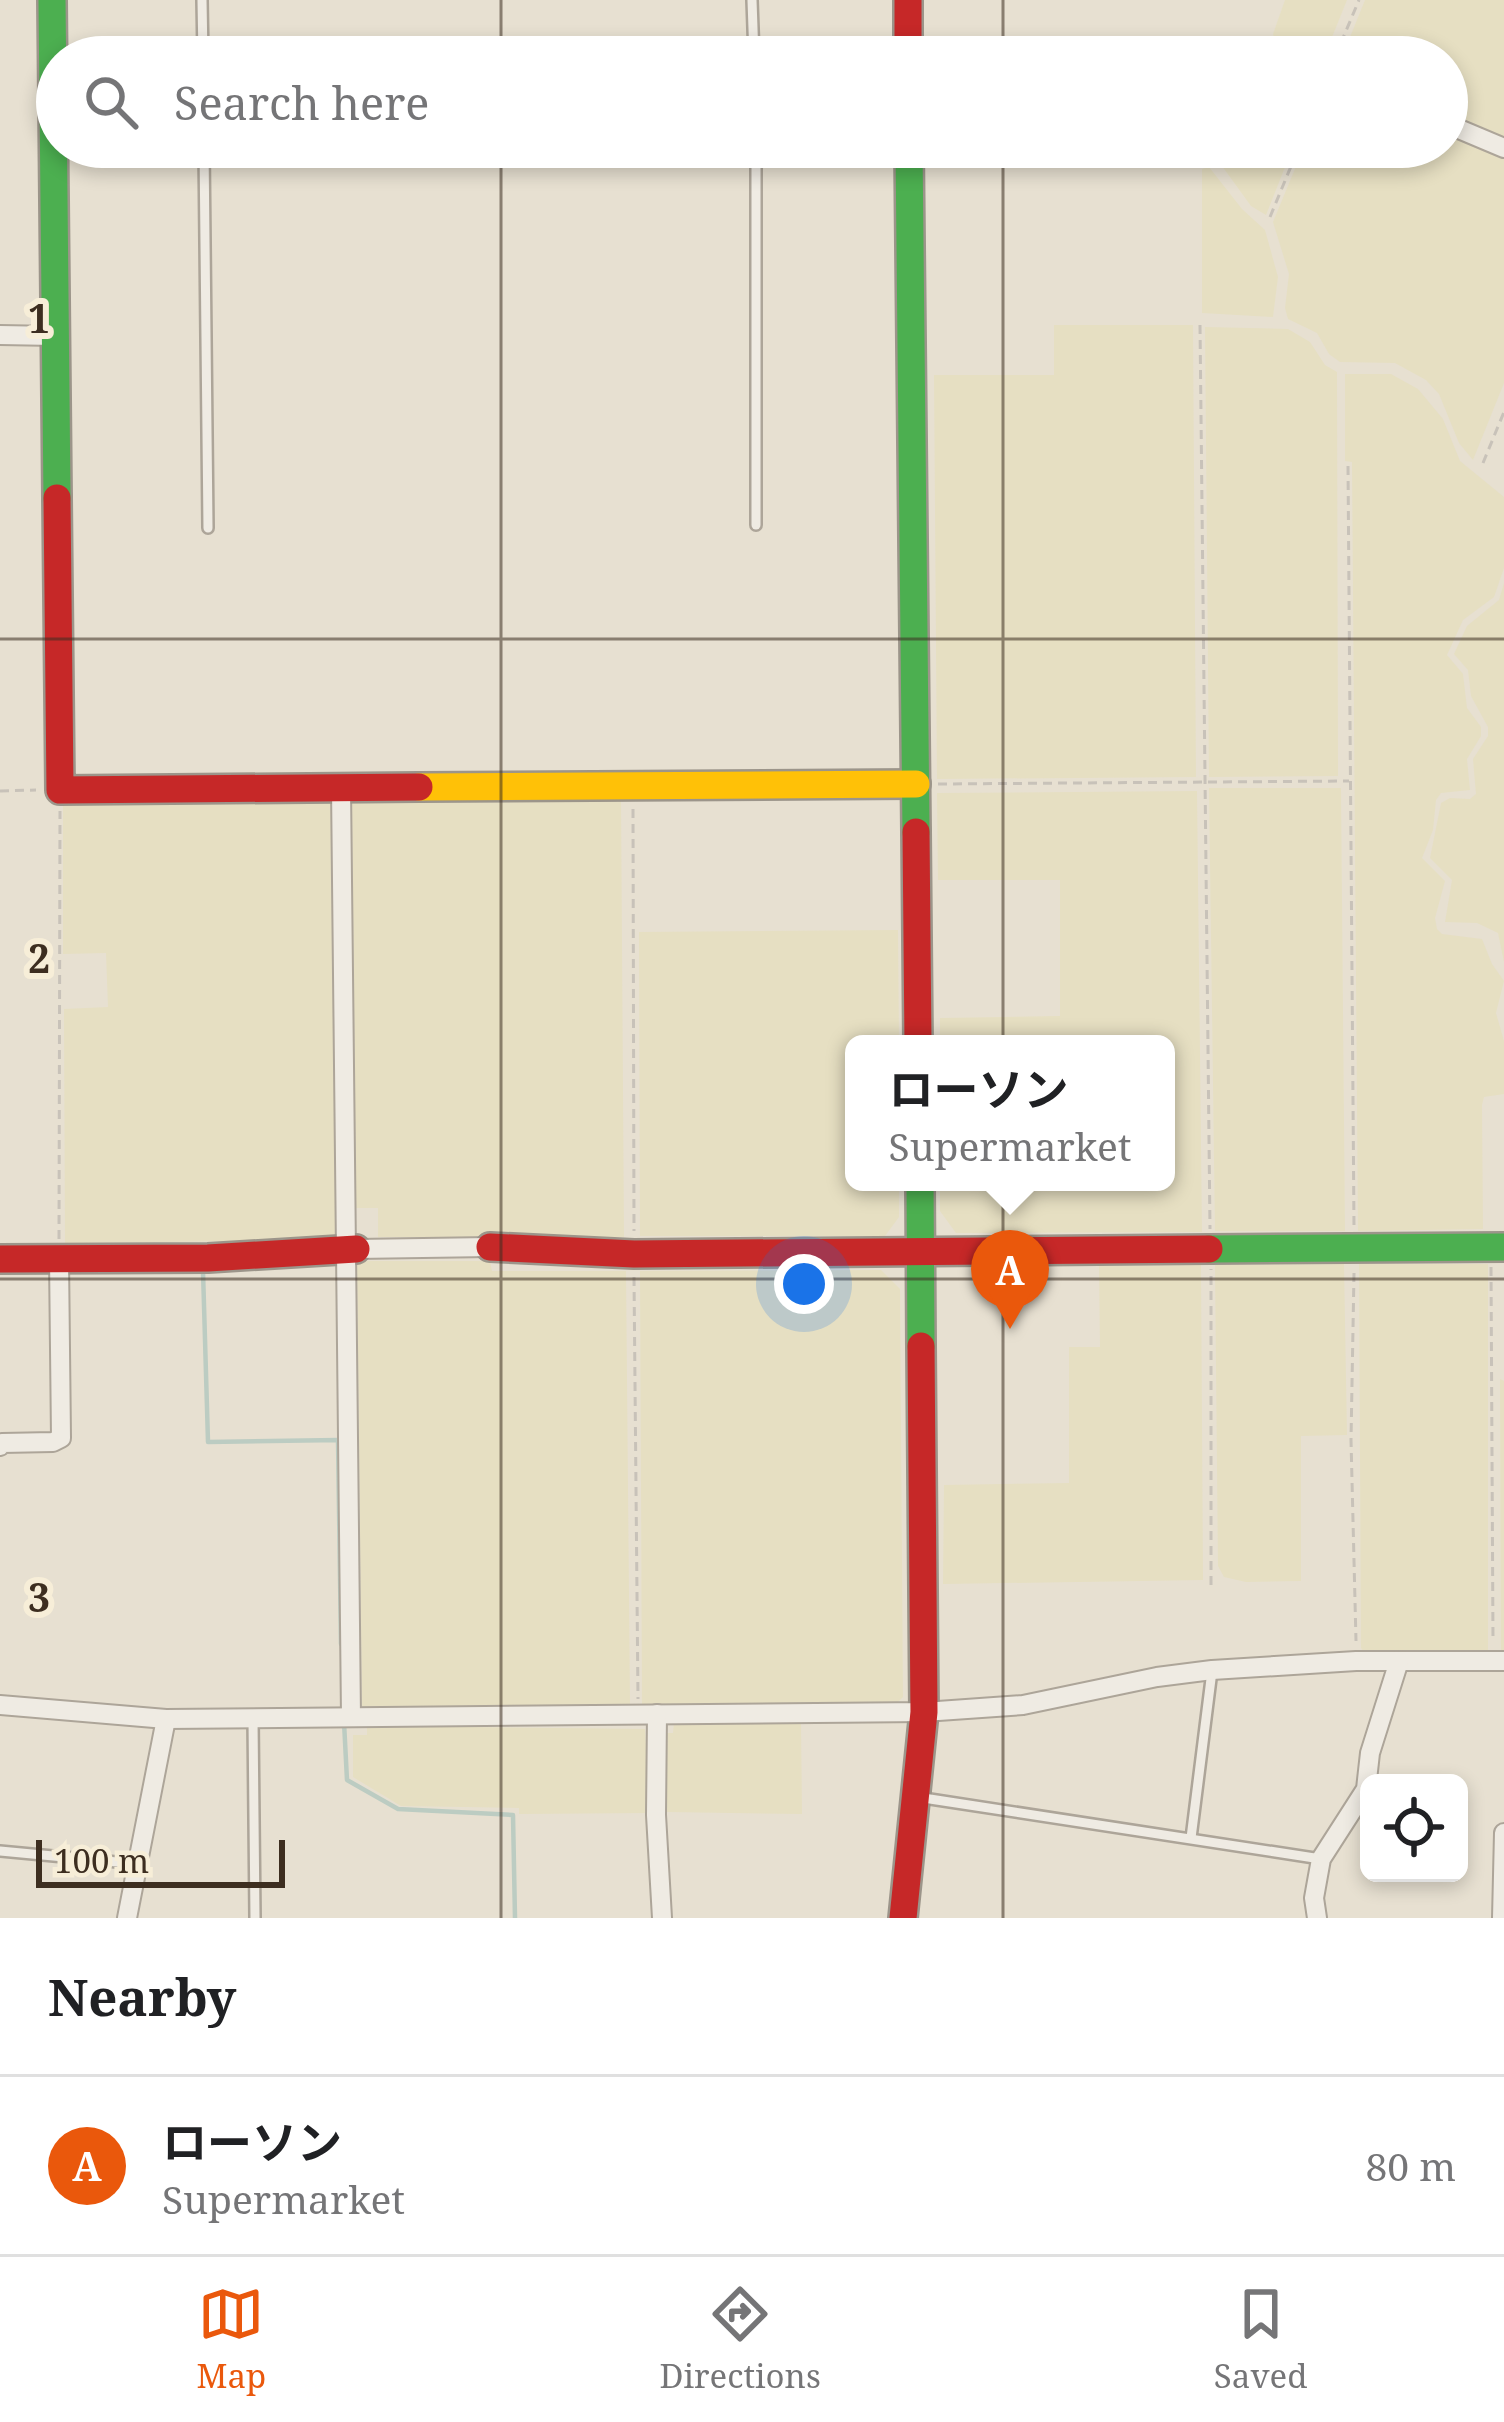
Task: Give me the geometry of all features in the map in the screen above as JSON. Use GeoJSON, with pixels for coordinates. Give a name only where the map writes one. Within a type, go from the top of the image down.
{"type":"FeatureCollection","features":[{"type":"Feature","properties":{"kind":"street"},"geometry":{"type":"LineString","coordinates":[[52,0],[52,36]]}},
{"type":"Feature","properties":{"kind":"street"},"geometry":{"type":"LineString","coordinates":[[908,0],[908,36]]}},
{"type":"Feature","properties":{"kind":"street"},"geometry":{"type":"LineString","coordinates":[[1468,133],[1504,148]]}},
{"type":"Feature","properties":{"kind":"street"},"geometry":{"type":"LineString","coordinates":[[54,168],[60,790],[916,784]]}},
{"type":"Feature","properties":{"kind":"street"},"geometry":{"type":"LineString","coordinates":[[909,168],[918,1035]]}},
{"type":"Feature","properties":{"kind":"street"},"geometry":{"type":"LineString","coordinates":[[0,335],[55,336]]}},
{"type":"Feature","properties":{"kind":"street"},"geometry":{"type":"LineString","coordinates":[[341,788],[351,1249],[351,1717]]}},
{"type":"Feature","properties":{"kind":"street"},"geometry":{"type":"LineString","coordinates":[[903,1918],[923,1712],[920,1191]]}},
{"type":"Feature","properties":{"kind":"street"},"geometry":{"type":"LineString","coordinates":[[0,1259],[208,1258],[490,1247],[634,1254],[1497,1247]]}},
{"type":"Feature","properties":{"kind":"street"},"geometry":{"type":"LineString","coordinates":[[0,1447],[2,1443],[62,1438],[59,1259]]}},
{"type":"Feature","properties":{"kind":"street"},"geometry":{"type":"LineString","coordinates":[[0,1705],[166,1719],[923,1712],[1024,1705],[1212,1670],[1356,1661],[1498,1661]]}},
{"type":"Feature","properties":{"kind":"street"},"geometry":{"type":"LineString","coordinates":[[1317,1918],[1315,1886],[1321,1858],[1366,1789],[1370,1753],[1399,1661]]}},
{"type":"Feature","properties":{"kind":"street"},"geometry":{"type":"LineString","coordinates":[[648,1714],[662,1918]]}},
{"type":"Feature","properties":{"kind":"street"},"geometry":{"type":"LineString","coordinates":[[128,1918],[166,1719]]}},
{"type":"Feature","properties":{"kind":"street"},"geometry":{"type":"LineString","coordinates":[[1502,1918],[1504,1833]]}},
{"type":"Feature","properties":{"kind":"lane"},"geometry":{"type":"LineString","coordinates":[[202,0],[203,36]]}},
{"type":"Feature","properties":{"kind":"lane"},"geometry":{"type":"LineString","coordinates":[[752,0],[753,36]]}},
{"type":"Feature","properties":{"kind":"lane"},"geometry":{"type":"LineString","coordinates":[[204,168],[208,528]]}},
{"type":"Feature","properties":{"kind":"lane"},"geometry":{"type":"LineString","coordinates":[[756,525],[757,168]]}},
{"type":"Feature","properties":{"kind":"lane"},"geometry":{"type":"LineString","coordinates":[[1191,1838],[1212,1670]]}},
{"type":"Feature","properties":{"kind":"lane"},"geometry":{"type":"LineString","coordinates":[[253,1718],[255,1918]]}},
{"type":"Feature","properties":{"kind":"lane"},"geometry":{"type":"LineString","coordinates":[[916,1797],[1321,1858]]}},
{"type":"Feature","properties":{"kind":"lane"},"geometry":{"type":"LineString","coordinates":[[0,1852],[139,1864]]}},
{"type":"Feature","properties":{"kind":"path"},"geometry":{"type":"LineString","coordinates":[[1344,36],[1359,0]]}},
{"type":"Feature","properties":{"kind":"path"},"geometry":{"type":"LineString","coordinates":[[1270,217],[1290,168]]}},
{"type":"Feature","properties":{"kind":"path"},"geometry":{"type":"LineString","coordinates":[[1200,325],[1210,1585]]}},
{"type":"Feature","properties":{"kind":"path"},"geometry":{"type":"LineString","coordinates":[[1483,463],[1504,412]]}},
{"type":"Feature","properties":{"kind":"path"},"geometry":{"type":"LineString","coordinates":[[1348,466],[1356,1661]]}},
{"type":"Feature","properties":{"kind":"path"},"geometry":{"type":"LineString","coordinates":[[916,784],[1350,781]]}},
{"type":"Feature","properties":{"kind":"path"},"geometry":{"type":"LineString","coordinates":[[633,784],[634,1254],[648,1714]]}},
{"type":"Feature","properties":{"kind":"path"},"geometry":{"type":"LineString","coordinates":[[0,791],[60,790],[59,1259]]}},
{"type":"Feature","properties":{"kind":"path"},"geometry":{"type":"LineString","coordinates":[[1497,1247],[1498,1661]]}},
{"type":"Feature","properties":{"kind":"shaded area"},"geometry":{"type":"Polygon","coordinates":[[[1285,0],[1347,0],[1332,36],[1273,34],[1285,0]]]}},
{"type":"Feature","properties":{"kind":"shaded area"},"geometry":{"type":"Polygon","coordinates":[[[1365,0],[1504,0],[1504,139],[1468,124],[1468,36],[1350,36],[1365,0]]]}},
{"type":"Feature","properties":{"kind":"shaded area"},"geometry":{"type":"Polygon","coordinates":[[[1468,141],[1504,156],[1504,383],[1473,460],[1459,443],[1439,394],[1426,380],[1395,363],[1340,362],[1329,354],[1317,333],[1288,319],[1289,274],[1273,222],[1295,168],[1468,168],[1468,141]]]}},
{"type":"Feature","properties":{"kind":"shaded area"},"geometry":{"type":"Polygon","coordinates":[[[1210,168],[1265,230],[1278,277],[1273,317],[1202,313],[1202,169],[1210,168]]]}},
{"type":"Feature","properties":{"kind":"shaded area"},"geometry":{"type":"Polygon","coordinates":[[[1223,168],[1285,168],[1266,215],[1251,206],[1223,168]]]}},
{"type":"Feature","properties":{"kind":"shaded area"},"geometry":{"type":"Polygon","coordinates":[[[1054,325],[1193,325],[1196,777],[937,779],[934,375],[1054,375],[1054,325]]]}},
{"type":"Feature","properties":{"kind":"shaded area"},"geometry":{"type":"Polygon","coordinates":[[[1205,327],[1288,329],[1310,342],[1325,365],[1337,372],[1338,776],[1209,777],[1205,327]]]}},
{"type":"Feature","properties":{"kind":"shaded area"},"geometry":{"type":"Polygon","coordinates":[[[1345,374],[1391,374],[1418,389],[1443,419],[1460,461],[1504,497],[1504,568],[1494,597],[1463,620],[1447,655],[1463,674],[1467,708],[1481,727],[1481,736],[1467,759],[1470,790],[1441,793],[1436,800],[1433,830],[1422,858],[1445,881],[1435,918],[1437,929],[1442,934],[1482,939],[1504,981],[1496,1013],[1504,1041],[1504,1094],[1484,1097],[1482,1105],[1483,1229],[1358,1231],[1352,462],[1345,461],[1345,374]]]}},
{"type":"Feature","properties":{"kind":"shaded area"},"geometry":{"type":"Polygon","coordinates":[[[1504,583],[1504,962],[1498,933],[1477,923],[1445,922],[1452,880],[1430,858],[1441,803],[1476,794],[1473,759],[1488,736],[1471,696],[1468,670],[1454,654],[1467,626],[1499,600],[1504,583]]]}},
{"type":"Feature","properties":{"kind":"shaded area"},"geometry":{"type":"Polygon","coordinates":[[[1209,788],[1341,788],[1345,1231],[1215,1231],[1209,788]]]}},
{"type":"Feature","properties":{"kind":"shaded area"},"geometry":{"type":"Polygon","coordinates":[[[1197,791],[1202,1232],[956,1233],[940,1211],[940,1191],[1175,1191],[1175,1035],[940,1035],[940,1018],[1060,1016],[1060,880],[938,880],[937,793],[1197,791]]]}},
{"type":"Feature","properties":{"kind":"shaded area"},"geometry":{"type":"Polygon","coordinates":[[[621,797],[624,1237],[378,1237],[378,1208],[356,1208],[352,799],[621,797]]]}},
{"type":"Feature","properties":{"kind":"shaded area"},"geometry":{"type":"Polygon","coordinates":[[[334,799],[336,1240],[65,1243],[64,1009],[108,1007],[106,953],[63,954],[63,800],[334,799]]]}},
{"type":"Feature","properties":{"kind":"shaded area"},"geometry":{"type":"Polygon","coordinates":[[[898,930],[899,1035],[845,1035],[845,1191],[899,1191],[899,1217],[885,1236],[640,1236],[639,932],[898,930]]]}},
{"type":"Feature","properties":{"kind":"shaded area"},"geometry":{"type":"Polygon","coordinates":[[[362,1261],[490,1261],[492,1271],[626,1271],[630,1705],[362,1707],[357,1265],[362,1261]]]}},
{"type":"Feature","properties":{"kind":"shaded area"},"geometry":{"type":"Polygon","coordinates":[[[1344,1264],[1347,1435],[1301,1436],[1301,1581],[1246,1582],[1224,1577],[1218,1566],[1215,1265],[1344,1264]]]}},
{"type":"Feature","properties":{"kind":"shaded area"},"geometry":{"type":"Polygon","coordinates":[[[1359,1264],[1488,1264],[1488,1652],[1364,1652],[1361,1648],[1359,1264]]]}},
{"type":"Feature","properties":{"kind":"shaded area"},"geometry":{"type":"Polygon","coordinates":[[[1201,1265],[1203,1580],[943,1584],[944,1485],[1069,1483],[1069,1347],[1100,1347],[1099,1266],[1201,1265]]]}},
{"type":"Feature","properties":{"kind":"shaded area"},"geometry":{"type":"Polygon","coordinates":[[[881,1270],[900,1289],[903,1697],[897,1703],[642,1705],[640,1271],[881,1270]]]}},
{"type":"Feature","properties":{"kind":"shaded area"},"geometry":{"type":"Polygon","coordinates":[[[1500,1379],[1504,1381],[1504,1652],[1501,1652],[1500,1379]]]}},
{"type":"Feature","properties":{"kind":"shaded area"},"geometry":{"type":"Polygon","coordinates":[[[674,1723],[801,1723],[802,1814],[667,1812],[667,1733],[673,1733],[674,1723]]]}},
{"type":"Feature","properties":{"kind":"shaded area"},"geometry":{"type":"Polygon","coordinates":[[[367,1726],[645,1729],[650,1813],[519,1814],[519,1808],[401,1806],[353,1777],[353,1735],[367,1735],[367,1726]]]}},
{"type":"Feature","properties":{"kind":"waterway"},"geometry":{"type":"LineString","coordinates":[[203,1271],[208,1442],[338,1440],[341,1644]]}},
{"type":"Feature","properties":{"kind":"waterway"},"geometry":{"type":"LineString","coordinates":[[344,1722],[347,1780],[398,1809],[513,1815],[515,1918]]}},
{"type":"Feature","properties":{"kind":"traffic: fast"},"geometry":{"type":"LineString","coordinates":[[52,0],[52,36]]}},
{"type":"Feature","properties":{"kind":"traffic: fast"},"geometry":{"type":"LineString","coordinates":[[54,168],[57,498]]}},
{"type":"Feature","properties":{"kind":"traffic: fast"},"geometry":{"type":"LineString","coordinates":[[909,168],[916,832]]}},
{"type":"Feature","properties":{"kind":"traffic: fast"},"geometry":{"type":"LineString","coordinates":[[920,1191],[921,1346]]}},
{"type":"Feature","properties":{"kind":"traffic: fast"},"geometry":{"type":"LineString","coordinates":[[1209,1249],[1504,1247]]}},
{"type":"Feature","properties":{"kind":"traffic: slow"},"geometry":{"type":"LineString","coordinates":[[419,787],[916,784]]}},
{"type":"Feature","properties":{"kind":"traffic: jam"},"geometry":{"type":"LineString","coordinates":[[908,0],[908,36]]}},
{"type":"Feature","properties":{"kind":"traffic: jam"},"geometry":{"type":"LineString","coordinates":[[57,498],[60,790],[419,787]]}},
{"type":"Feature","properties":{"kind":"traffic: jam"},"geometry":{"type":"LineString","coordinates":[[916,832],[918,1035]]}},
{"type":"Feature","properties":{"kind":"traffic: jam"},"geometry":{"type":"LineString","coordinates":[[490,1247],[634,1254],[1209,1249]]}},
{"type":"Feature","properties":{"kind":"traffic: jam"},"geometry":{"type":"LineString","coordinates":[[0,1259],[208,1258],[356,1249]]}},
{"type":"Feature","properties":{"kind":"traffic: jam"},"geometry":{"type":"LineString","coordinates":[[903,1918],[924,1712],[921,1346]]}},
{"type":"Feature","properties":{"kind":"place","name":"ローソン"},"geometry":{"type":"Point","coordinates":[1010,1329]}}]}
